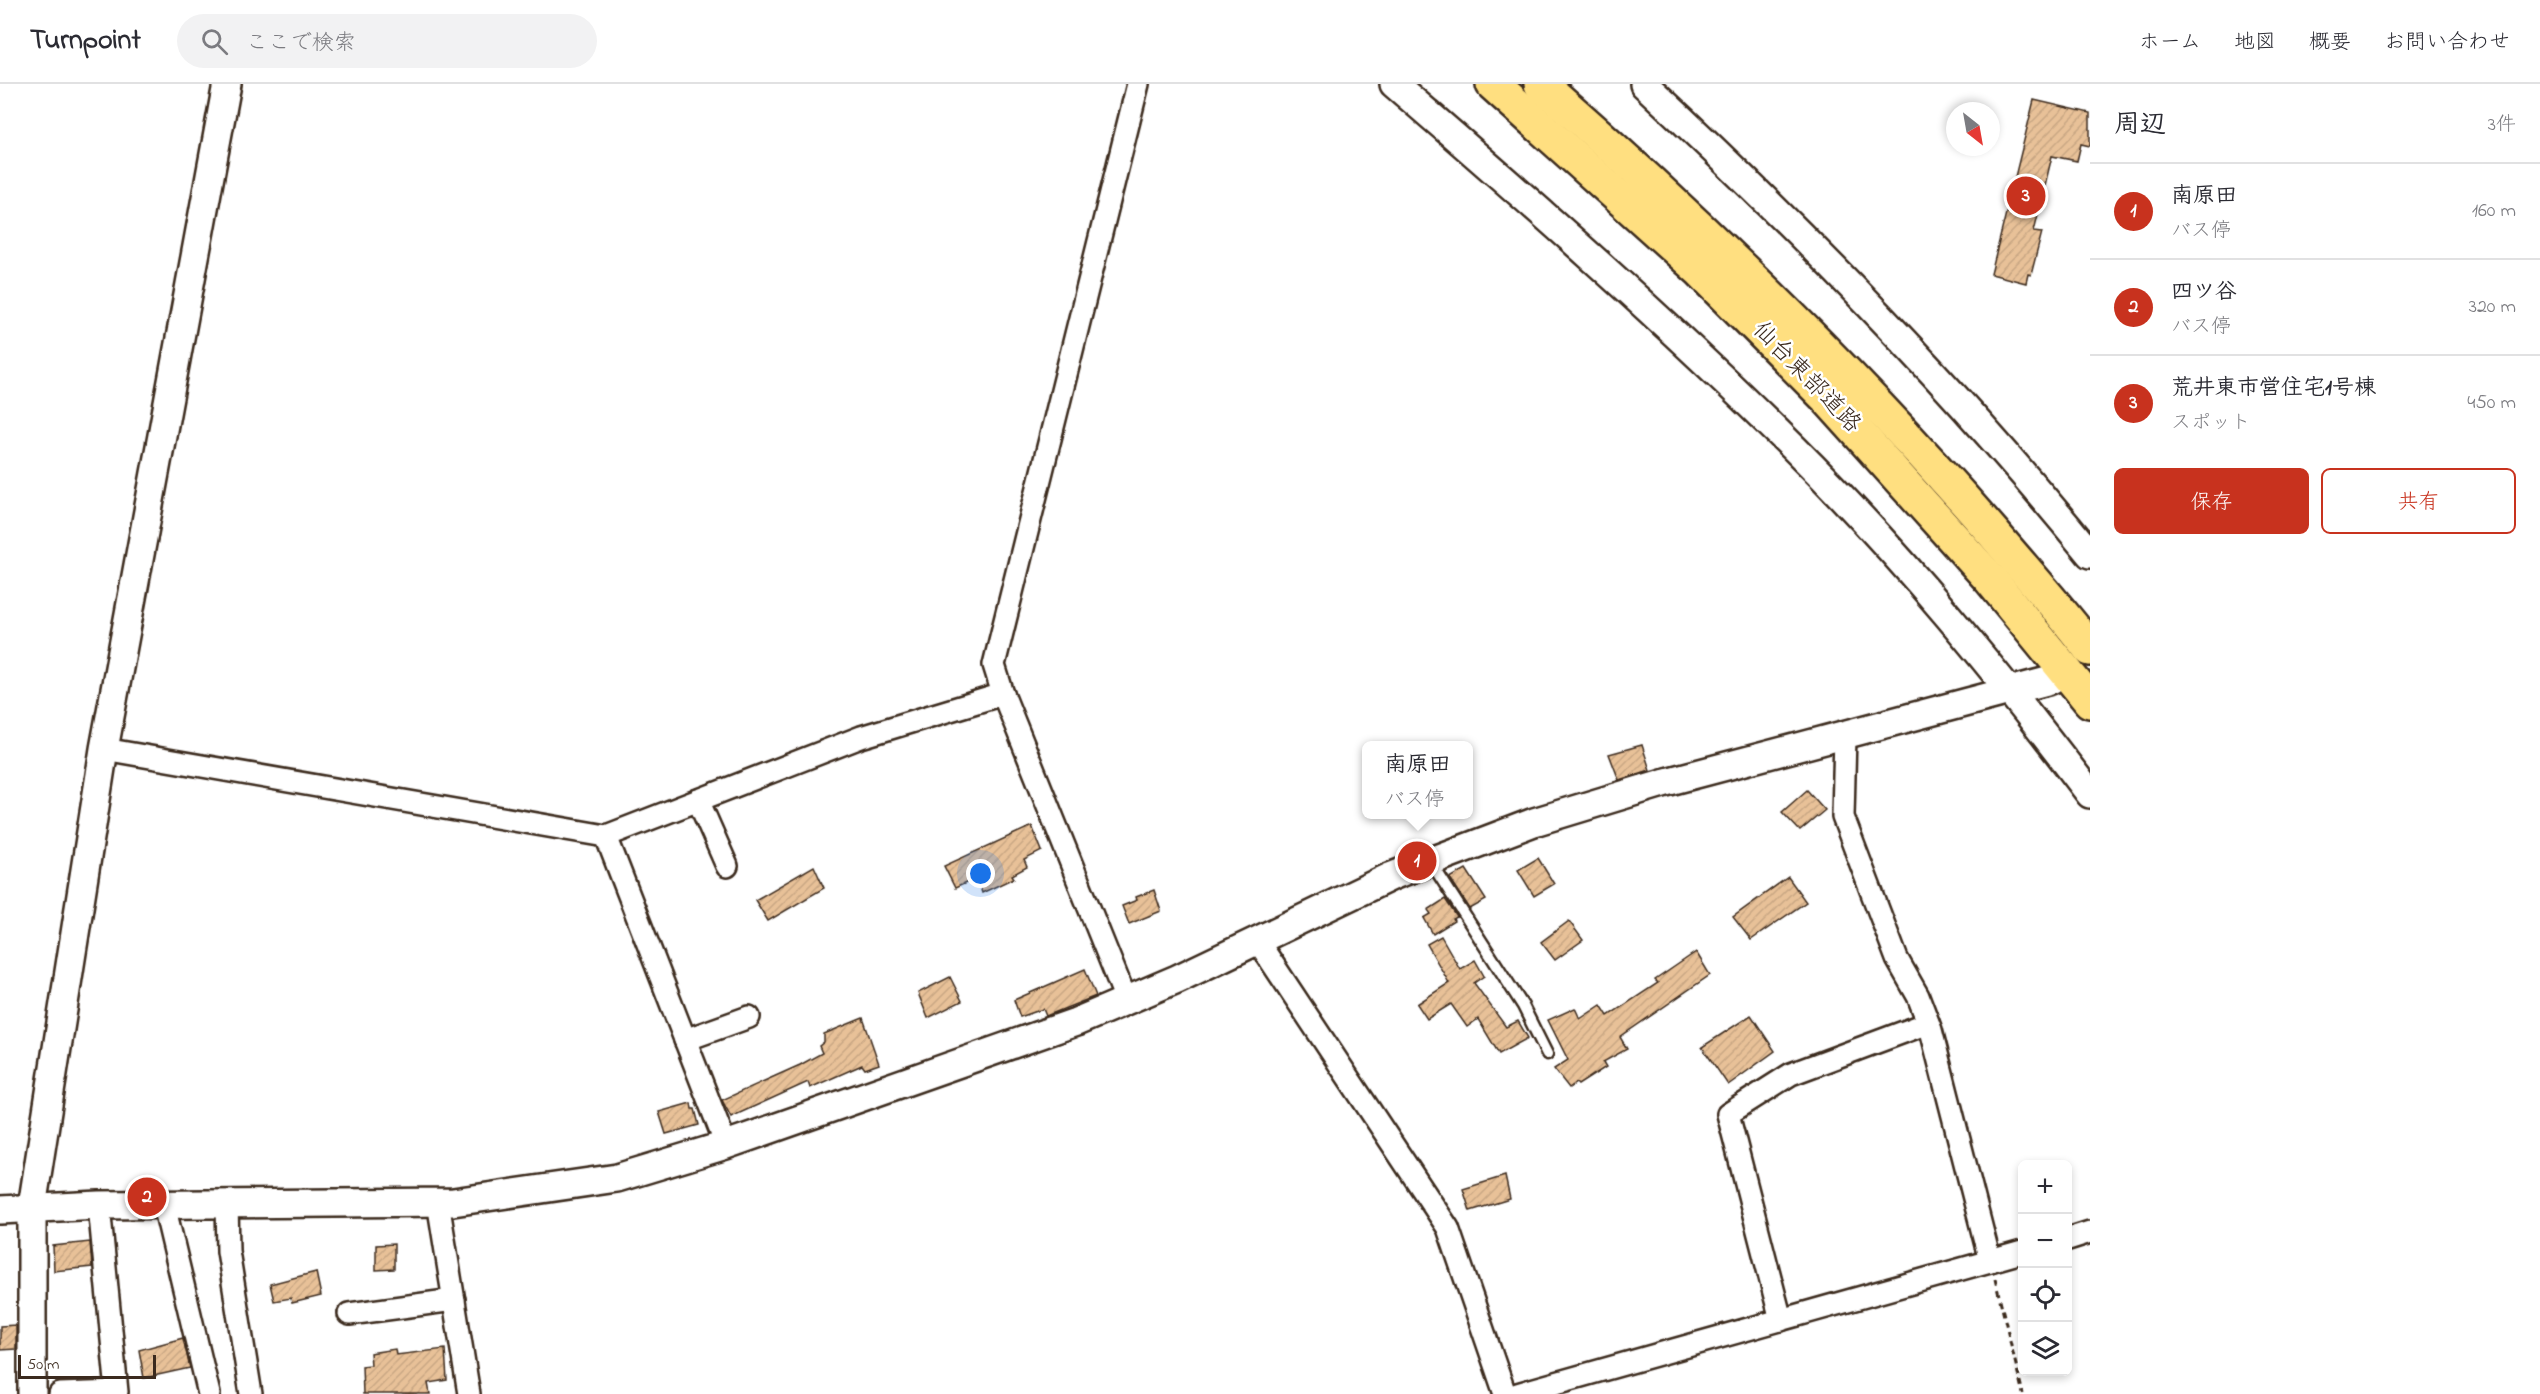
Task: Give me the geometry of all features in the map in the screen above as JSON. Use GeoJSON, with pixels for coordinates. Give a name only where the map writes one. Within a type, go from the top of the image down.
{"type":"FeatureCollection","features":[{"type":"Feature","properties":{"kind":"highway","name":"仙台東部道路"},"geometry":{"type":"LineString","coordinates":[[1492,84],[1700,270],[1827,398],[1991,580],[2090,701]]}},
{"type":"Feature","properties":{"kind":"highway","name":"仙台東部道路"},"geometry":{"type":"LineString","coordinates":[[1541,84],[1723,249],[1851,377],[1944,477],[2090,649]]}},
{"type":"Feature","properties":{"kind":"street"},"geometry":{"type":"LineString","coordinates":[[32,1394],[32,1207],[104,749],[227,84]]}},
{"type":"Feature","properties":{"kind":"street"},"geometry":{"type":"LineString","coordinates":[[1127,1002],[994,665],[1138,84]]}},
{"type":"Feature","properties":{"kind":"street"},"geometry":{"type":"LineString","coordinates":[[1394,84],[1583,247],[1795,449],[1911,574],[2012,692],[2090,794]]}},
{"type":"Feature","properties":{"kind":"street"},"geometry":{"type":"LineString","coordinates":[[1644,84],[1742,175],[1912,351],[2013,462],[2090,554]]}},
{"type":"Feature","properties":{"kind":"street"},"geometry":{"type":"LineString","coordinates":[[0,1210],[99,1205],[453,1202],[617,1178],[726,1145],[993,1052],[1127,1002],[1382,881],[1534,822],[1602,800],[2051,680]]}},
{"type":"Feature","properties":{"kind":"street"},"geometry":{"type":"LineString","coordinates":[[104,749],[606,836],[861,737],[1004,694]]}},
{"type":"Feature","properties":{"kind":"street"},"geometry":{"type":"LineString","coordinates":[[1845,735],[1843,817],[1897,958],[1918,996],[1928,1023],[1990,1261]]}},
{"type":"Feature","properties":{"kind":"street"},"geometry":{"type":"LineString","coordinates":[[698,800],[727,866]]}},
{"type":"Feature","properties":{"kind":"street"},"geometry":{"type":"LineString","coordinates":[[606,836],[726,1145]]}},
{"type":"Feature","properties":{"kind":"street"},"geometry":{"type":"LineString","coordinates":[[1257,940],[1448,1228],[1505,1394]]}},
{"type":"Feature","properties":{"kind":"street"},"geometry":{"type":"LineString","coordinates":[[685,1040],[749,1017]]}},
{"type":"Feature","properties":{"kind":"street"},"geometry":{"type":"LineString","coordinates":[[1781,1320],[1728,1114],[1791,1074],[1928,1023]]}},
{"type":"Feature","properties":{"kind":"street"},"geometry":{"type":"LineString","coordinates":[[438,1202],[469,1394]]}},
{"type":"Feature","properties":{"kind":"street"},"geometry":{"type":"LineString","coordinates":[[227,1203],[228,1251],[250,1394]]}},
{"type":"Feature","properties":{"kind":"street"},"geometry":{"type":"LineString","coordinates":[[60,1394],[117,1392],[99,1205]]}},
{"type":"Feature","properties":{"kind":"street"},"geometry":{"type":"LineString","coordinates":[[164,1205],[209,1394]]}},
{"type":"Feature","properties":{"kind":"street"},"geometry":{"type":"LineString","coordinates":[[2072,1237],[2090,1232]]}},
{"type":"Feature","properties":{"kind":"street"},"geometry":{"type":"LineString","coordinates":[[1517,1394],[2018,1253]]}},
{"type":"Feature","properties":{"kind":"street"},"geometry":{"type":"LineString","coordinates":[[349,1314],[454,1299]]}},
{"type":"Feature","properties":{"kind":"lane"},"geometry":{"type":"LineString","coordinates":[[1430,861],[1523,1006],[1547,1054]]}},
{"type":"Feature","properties":{"kind":"path"},"geometry":{"type":"LineString","coordinates":[[1990,1261],[2023,1394]]}},
{"type":"Feature","properties":{"kind":"building"},"geometry":{"type":"Polygon","coordinates":[[[2034,100],[2090,113],[2090,146],[2081,144],[2077,161],[2052,156],[2034,231],[2042,232],[2031,275],[2028,274],[2026,283],[1991,274],[2034,100]]]}},
{"type":"Feature","properties":{"kind":"building"},"geometry":{"type":"Polygon","coordinates":[[[1642,745],[1650,770],[1619,780],[1609,754],[1642,745]]]}},
{"type":"Feature","properties":{"kind":"building"},"geometry":{"type":"Polygon","coordinates":[[[1807,790],[1825,810],[1800,831],[1782,812],[1807,790]]]}},
{"type":"Feature","properties":{"kind":"building"},"geometry":{"type":"Polygon","coordinates":[[[1032,826],[1042,851],[1024,860],[1027,867],[1012,875],[1014,878],[982,893],[977,878],[955,888],[944,866],[1032,826]]]}},
{"type":"Feature","properties":{"kind":"building"},"geometry":{"type":"Polygon","coordinates":[[[1538,858],[1554,884],[1534,896],[1518,870],[1538,858]]]}},
{"type":"Feature","properties":{"kind":"building"},"geometry":{"type":"Polygon","coordinates":[[[814,866],[824,888],[768,921],[755,900],[814,866]]]}},
{"type":"Feature","properties":{"kind":"building"},"geometry":{"type":"Polygon","coordinates":[[[1466,869],[1486,900],[1470,909],[1450,878],[1466,869]]]}},
{"type":"Feature","properties":{"kind":"building"},"geometry":{"type":"Polygon","coordinates":[[[1788,877],[1806,902],[1751,940],[1733,917],[1788,877]]]}},
{"type":"Feature","properties":{"kind":"building"},"geometry":{"type":"Polygon","coordinates":[[[1154,890],[1161,911],[1129,924],[1122,906],[1154,890]]]}},
{"type":"Feature","properties":{"kind":"building"},"geometry":{"type":"Polygon","coordinates":[[[1445,899],[1457,917],[1433,934],[1424,918],[1431,914],[1428,910],[1445,899]]]}},
{"type":"Feature","properties":{"kind":"building"},"geometry":{"type":"Polygon","coordinates":[[[1569,921],[1583,940],[1555,960],[1541,942],[1569,921]]]}},
{"type":"Feature","properties":{"kind":"building"},"geometry":{"type":"Polygon","coordinates":[[[1441,936],[1460,969],[1475,960],[1484,976],[1474,983],[1506,1027],[1518,1021],[1528,1038],[1499,1054],[1478,1019],[1467,1027],[1451,1004],[1427,1019],[1417,1004],[1449,983],[1427,944],[1441,936]]]}},
{"type":"Feature","properties":{"kind":"building"},"geometry":{"type":"Polygon","coordinates":[[[1696,952],[1710,975],[1620,1037],[1627,1049],[1603,1062],[1606,1067],[1578,1085],[1576,1083],[1569,1088],[1554,1069],[1568,1060],[1548,1020],[1575,1008],[1580,1019],[1601,1005],[1608,1016],[1658,983],[1655,980],[1696,952]]]}},
{"type":"Feature","properties":{"kind":"building"},"geometry":{"type":"Polygon","coordinates":[[[1085,969],[1096,996],[1046,1016],[1043,1009],[1020,1017],[1014,1000],[1085,969]]]}},
{"type":"Feature","properties":{"kind":"building"},"geometry":{"type":"Polygon","coordinates":[[[950,977],[962,1001],[928,1018],[918,993],[950,977]]]}},
{"type":"Feature","properties":{"kind":"building"},"geometry":{"type":"Polygon","coordinates":[[[1751,1015],[1775,1051],[1728,1085],[1702,1047],[1751,1015]]]}},
{"type":"Feature","properties":{"kind":"building"},"geometry":{"type":"Polygon","coordinates":[[[863,1018],[879,1064],[865,1069],[862,1065],[810,1088],[808,1082],[731,1117],[722,1100],[822,1053],[819,1046],[824,1042],[824,1034],[863,1018]]]}},
{"type":"Feature","properties":{"kind":"building"},"geometry":{"type":"Polygon","coordinates":[[[691,1103],[699,1125],[666,1134],[659,1112],[691,1103]]]}},
{"type":"Feature","properties":{"kind":"building"},"geometry":{"type":"Polygon","coordinates":[[[1505,1176],[1510,1199],[1470,1211],[1463,1189],[1505,1176]]]}},
{"type":"Feature","properties":{"kind":"building"},"geometry":{"type":"Polygon","coordinates":[[[90,1242],[92,1267],[54,1271],[53,1246],[90,1242]]]}},
{"type":"Feature","properties":{"kind":"building"},"geometry":{"type":"Polygon","coordinates":[[[394,1244],[394,1269],[376,1270],[376,1245],[394,1244]]]}},
{"type":"Feature","properties":{"kind":"building"},"geometry":{"type":"Polygon","coordinates":[[[316,1272],[321,1296],[292,1303],[291,1298],[274,1301],[270,1284],[316,1272]]]}},
{"type":"Feature","properties":{"kind":"building"},"geometry":{"type":"Polygon","coordinates":[[[16,1325],[16,1349],[0,1350],[0,1326],[16,1325]]]}},
{"type":"Feature","properties":{"kind":"building"},"geometry":{"type":"Polygon","coordinates":[[[183,1338],[190,1368],[144,1378],[139,1350],[183,1338]]]}},
{"type":"Feature","properties":{"kind":"building"},"geometry":{"type":"Polygon","coordinates":[[[395,1349],[396,1355],[445,1349],[447,1380],[428,1383],[430,1394],[363,1394],[362,1366],[371,1365],[370,1353],[395,1349]]]}},
{"type":"Feature","properties":{"kind":"place","name":"荒井東市営住宅1号棟"},"geometry":{"type":"Point","coordinates":[2026,196]}},
{"type":"Feature","properties":{"kind":"place","name":"南原田"},"geometry":{"type":"Point","coordinates":[1417,861]}},
{"type":"Feature","properties":{"kind":"place","name":"四ツ谷"},"geometry":{"type":"Point","coordinates":[147,1197]}}]}
